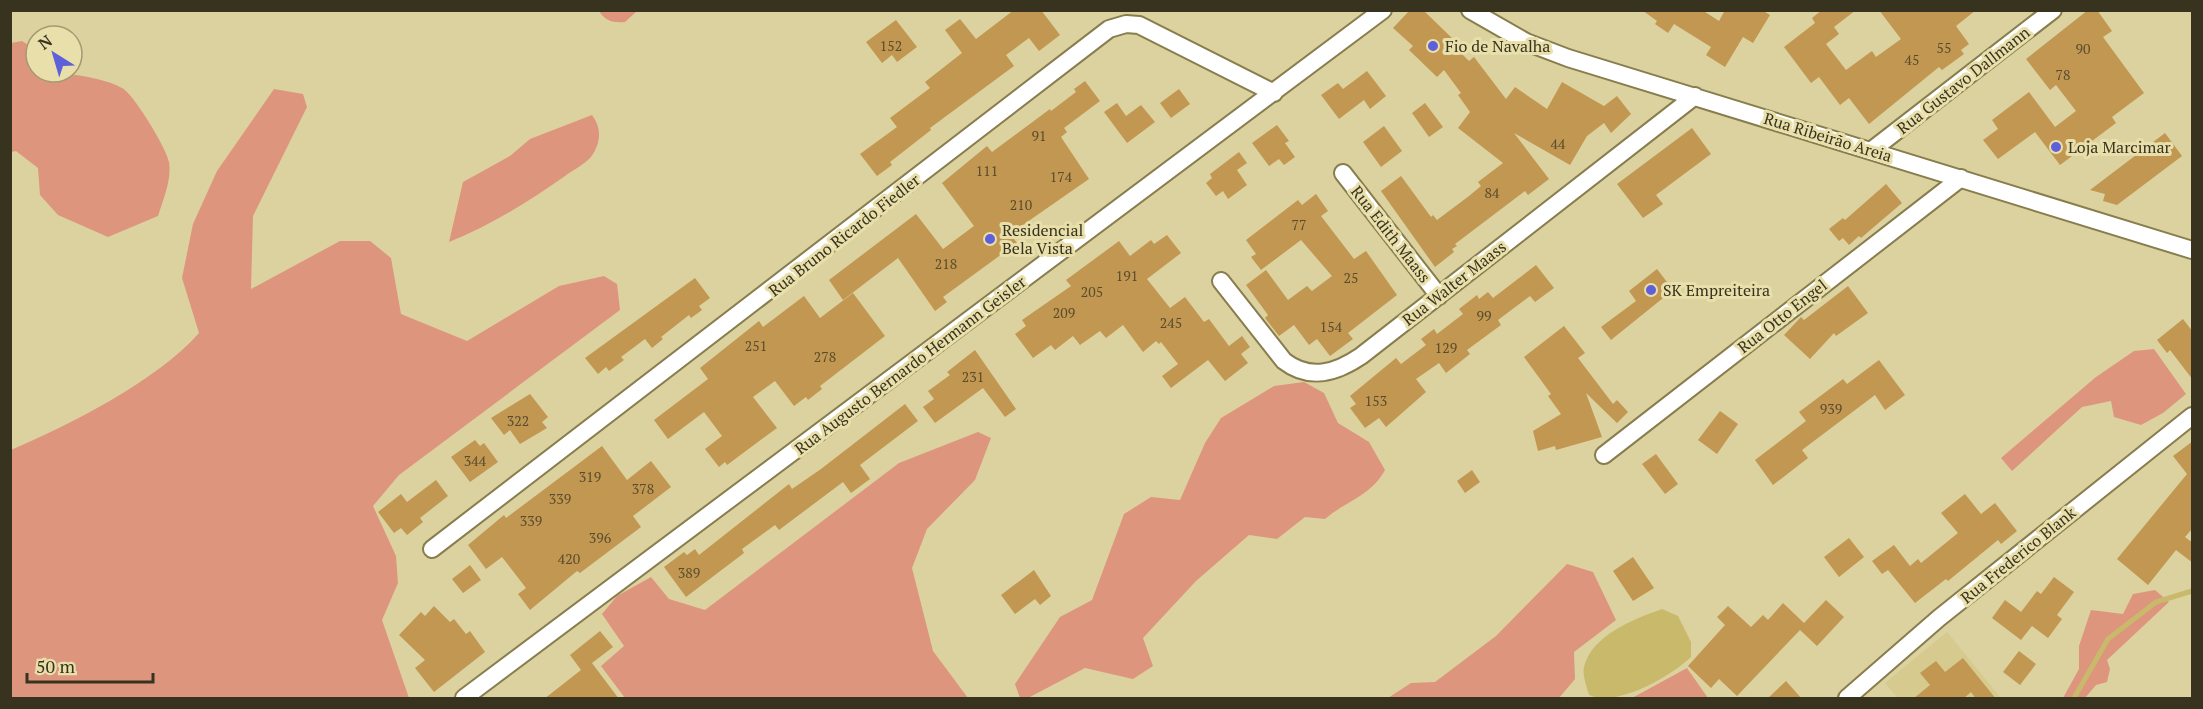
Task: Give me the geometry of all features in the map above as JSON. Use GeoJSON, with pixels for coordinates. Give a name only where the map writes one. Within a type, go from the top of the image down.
{"type":"FeatureCollection","features":[{"type":"Feature","properties":{"kind":"street","name":"Rua Augusto Bernardo Hermann Geisler"},"geometry":{"type":"LineString","coordinates":[[465,699],[1383,10]]}},
{"type":"Feature","properties":{"kind":"street","name":"Rua Ribeirão Areia"},"geometry":{"type":"LineString","coordinates":[[1470,10],[1504,31],[1547,51],[2193,250]]}},
{"type":"Feature","properties":{"kind":"street","name":"Rua Gustavo Dallmann"},"geometry":{"type":"LineString","coordinates":[[1872,150],[2053,10]]}},
{"type":"Feature","properties":{"kind":"street","name":"Rua Bruno Ricardo Fiedler"},"geometry":{"type":"LineString","coordinates":[[432,549],[1109,29],[1126,24],[1139,25],[1274,93]]}},
{"type":"Feature","properties":{"kind":"street","name":"Rua Walter Maass"},"geometry":{"type":"LineString","coordinates":[[1221,281],[1284,361],[1293,368],[1320,374],[1334,371],[1361,356],[1695,96]]}},
{"type":"Feature","properties":{"kind":"street","name":"Rua Edith Maass"},"geometry":{"type":"LineString","coordinates":[[1342,173],[1439,296]]}},
{"type":"Feature","properties":{"kind":"street","name":"Rua Otto Engel"},"geometry":{"type":"LineString","coordinates":[[1604,455],[1961,178]]}},
{"type":"Feature","properties":{"kind":"street","name":"Rua Frederico Blank"},"geometry":{"type":"LineString","coordinates":[[1847,699],[1939,618],[2193,416]]}},
{"type":"Feature","properties":{"kind":"shaded area"},"geometry":{"type":"Polygon","coordinates":[[[599,11],[637,11],[625,22],[613,22],[599,11]]]}},
{"type":"Feature","properties":{"kind":"shaded area"},"geometry":{"type":"Polygon","coordinates":[[[24,42],[24,84],[84,84],[84,77],[103,80],[122,88],[134,100],[156,134],[169,162],[168,182],[158,216],[108,237],[58,215],[40,195],[38,168],[16,151],[11,152],[11,43],[24,42]]]}},
{"type":"Feature","properties":{"kind":"shaded area"},"geometry":{"type":"Polygon","coordinates":[[[274,89],[303,94],[307,107],[253,216],[251,289],[340,241],[370,241],[391,258],[401,314],[467,341],[559,286],[604,276],[617,284],[620,310],[399,475],[373,506],[396,556],[398,583],[382,620],[409,698],[11,698],[11,450],[85,415],[136,385],[181,351],[199,333],[182,278],[193,224],[217,171],[274,89]]]}},
{"type":"Feature","properties":{"kind":"shaded area"},"geometry":{"type":"Polygon","coordinates":[[[592,115],[599,130],[599,136],[597,146],[588,160],[509,212],[449,242],[463,182],[510,156],[530,139],[592,115]]]}},
{"type":"Feature","properties":{"kind":"shaded area"},"geometry":{"type":"Polygon","coordinates":[[[2154,349],[2186,394],[2163,413],[2141,425],[2114,417],[2111,401],[2082,407],[2012,471],[2001,458],[2096,377],[2134,351],[2154,349]]]}},
{"type":"Feature","properties":{"kind":"shaded area"},"geometry":{"type":"Polygon","coordinates":[[[1304,382],[1324,393],[1338,423],[1369,442],[1385,470],[1373,486],[1325,519],[1305,517],[1277,539],[1249,535],[1196,581],[1143,638],[1153,666],[1133,679],[1085,668],[1028,698],[1020,698],[1015,684],[1060,617],[1092,600],[1124,514],[1151,497],[1180,500],[1205,443],[1221,418],[1274,386],[1304,382]]]}},
{"type":"Feature","properties":{"kind":"shaded area"},"geometry":{"type":"Polygon","coordinates":[[[978,432],[991,438],[975,480],[927,529],[912,568],[933,651],[968,698],[625,698],[601,666],[624,646],[602,614],[617,596],[651,577],[669,599],[705,610],[899,463],[978,432]]]}},
{"type":"Feature","properties":{"kind":"shaded area"},"geometry":{"type":"Polygon","coordinates":[[[1567,564],[1593,572],[1616,620],[1574,652],[1575,679],[1559,698],[1388,698],[1411,683],[1435,682],[1496,636],[1567,564]]]}},
{"type":"Feature","properties":{"kind":"shaded area"},"geometry":{"type":"Polygon","coordinates":[[[2155,590],[2169,602],[2107,660],[2110,669],[2107,682],[2096,685],[2085,698],[2063,698],[2079,669],[2079,646],[2091,610],[2123,614],[2133,594],[2155,590]]]}},
{"type":"Feature","properties":{"kind":"shaded area"},"geometry":{"type":"Polygon","coordinates":[[[1662,609],[1678,616],[1691,642],[1691,657],[1671,673],[1628,694],[1601,698],[1589,695],[1584,667],[1588,656],[1596,646],[1605,637],[1627,623],[1662,609]]]}},
{"type":"Feature","properties":{"kind":"shaded area"},"geometry":{"type":"Polygon","coordinates":[[[1947,632],[2001,698],[1898,698],[1885,683],[1947,632]]]}},
{"type":"Feature","properties":{"kind":"shaded area"},"geometry":{"type":"Polygon","coordinates":[[[1687,668],[1708,698],[1632,698],[1687,668]]]}},
{"type":"Feature","properties":{"kind":"building"},"geometry":{"type":"Polygon","coordinates":[[[1014,10],[1041,10],[1060,35],[1039,51],[1029,38],[1006,55],[1014,66],[930,128],[931,130],[890,162],[892,165],[877,176],[860,154],[897,127],[890,118],[930,88],[925,82],[962,53],[945,30],[960,19],[976,39],[1014,10]]]}},
{"type":"Feature","properties":{"kind":"building"},"geometry":{"type":"Polygon","coordinates":[[[1410,10],[1423,10],[1453,39],[1450,42],[1469,61],[1474,57],[1506,99],[1515,87],[1547,109],[1562,82],[1604,106],[1617,96],[1631,114],[1611,133],[1604,123],[1587,136],[1570,165],[1514,133],[1549,179],[1528,195],[1525,191],[1455,244],[1457,246],[1452,249],[1454,252],[1435,267],[1381,191],[1401,176],[1431,217],[1433,215],[1437,220],[1481,186],[1478,182],[1503,163],[1458,128],[1470,112],[1458,95],[1461,93],[1444,70],[1437,77],[1409,50],[1413,46],[1393,28],[1410,10]]]}},
{"type":"Feature","properties":{"kind":"building"},"geometry":{"type":"Polygon","coordinates":[[[1642,10],[1702,10],[1719,21],[1725,10],[1762,10],[1770,15],[1753,43],[1743,37],[1725,67],[1706,55],[1711,47],[1674,24],[1668,33],[1655,24],[1657,21],[1642,10]]]}},
{"type":"Feature","properties":{"kind":"building"},"geometry":{"type":"Polygon","coordinates":[[[1822,10],[1856,10],[1834,27],[1839,34],[1826,44],[1846,70],[1872,51],[1876,57],[1901,39],[1879,10],[1976,10],[1956,26],[1969,44],[1961,50],[1964,54],[1942,70],[1939,67],[1869,124],[1849,98],[1840,105],[1819,77],[1811,83],[1784,47],[1815,23],[1812,18],[1822,10]]]}},
{"type":"Feature","properties":{"kind":"building"},"geometry":{"type":"Polygon","coordinates":[[[2088,10],[2097,10],[2112,31],[2103,37],[2144,93],[2112,117],[2116,123],[2060,165],[2035,132],[1998,159],[1983,140],[1998,129],[1992,120],[2029,92],[2055,127],[2076,111],[2056,85],[2050,90],[2026,59],[2088,10]]]}},
{"type":"Feature","properties":{"kind":"building"},"geometry":{"type":"Polygon","coordinates":[[[896,20],[917,47],[897,62],[892,55],[882,63],[866,42],[896,20]]]}},
{"type":"Feature","properties":{"kind":"building"},"geometry":{"type":"Polygon","coordinates":[[[1367,71],[1386,96],[1370,109],[1364,100],[1339,119],[1321,95],[1338,83],[1343,89],[1367,71]]]}},
{"type":"Feature","properties":{"kind":"building"},"geometry":{"type":"Polygon","coordinates":[[[1085,81],[1100,101],[1064,128],[1067,132],[1061,137],[1089,179],[1010,234],[1017,243],[943,297],[947,302],[935,311],[898,258],[843,300],[829,280],[916,214],[943,249],[974,226],[942,183],[987,146],[992,152],[1050,109],[1051,111],[1076,92],[1074,89],[1085,81]]]}},
{"type":"Feature","properties":{"kind":"building"},"geometry":{"type":"Polygon","coordinates":[[[1179,89],[1190,104],[1171,118],[1160,103],[1179,89]]]}},
{"type":"Feature","properties":{"kind":"building"},"geometry":{"type":"Polygon","coordinates":[[[1117,103],[1126,116],[1141,105],[1155,122],[1127,143],[1104,112],[1117,103]]]}},
{"type":"Feature","properties":{"kind":"building"},"geometry":{"type":"Polygon","coordinates":[[[1425,103],[1443,127],[1429,137],[1412,113],[1425,103]]]}},
{"type":"Feature","properties":{"kind":"building"},"geometry":{"type":"Polygon","coordinates":[[[1277,125],[1289,141],[1285,143],[1295,157],[1284,165],[1279,159],[1269,166],[1252,143],[1277,125]]]}},
{"type":"Feature","properties":{"kind":"building"},"geometry":{"type":"Polygon","coordinates":[[[1384,126],[1402,151],[1381,167],[1363,142],[1384,126]]]}},
{"type":"Feature","properties":{"kind":"building"},"geometry":{"type":"Polygon","coordinates":[[[1692,128],[1711,154],[1656,195],[1663,204],[1643,218],[1617,184],[1692,128]]]}},
{"type":"Feature","properties":{"kind":"building"},"geometry":{"type":"Polygon","coordinates":[[[2165,133],[2182,156],[2117,205],[2103,201],[2105,194],[2090,190],[2165,133]]]}},
{"type":"Feature","properties":{"kind":"building"},"geometry":{"type":"Polygon","coordinates":[[[1239,152],[1247,163],[1237,170],[1247,185],[1228,199],[1223,191],[1216,196],[1206,183],[1212,178],[1210,174],[1239,152]]]}},
{"type":"Feature","properties":{"kind":"building"},"geometry":{"type":"Polygon","coordinates":[[[1886,184],[1902,203],[1861,238],[1859,236],[1849,245],[1843,238],[1839,241],[1829,229],[1843,218],[1845,220],[1886,184]]]}},
{"type":"Feature","properties":{"kind":"building"},"geometry":{"type":"Polygon","coordinates":[[[1316,194],[1328,211],[1321,216],[1354,259],[1366,251],[1397,295],[1348,333],[1353,339],[1330,356],[1317,339],[1309,345],[1294,325],[1279,336],[1265,318],[1268,315],[1246,285],[1266,270],[1288,300],[1307,286],[1312,291],[1332,276],[1301,240],[1261,270],[1251,257],[1256,254],[1246,240],[1298,200],[1302,205],[1316,194]]]}},
{"type":"Feature","properties":{"kind":"building"},"geometry":{"type":"Polygon","coordinates":[[[1167,235],[1181,253],[1147,279],[1170,308],[1185,297],[1204,322],[1209,319],[1229,346],[1242,336],[1250,347],[1241,354],[1248,363],[1225,381],[1208,360],[1171,388],[1162,376],[1178,364],[1161,342],[1159,344],[1156,341],[1143,352],[1123,325],[1106,338],[1100,331],[1080,345],[1073,336],[1055,350],[1051,345],[1033,358],[1015,334],[1026,326],[1022,320],[1071,286],[1066,280],[1119,241],[1130,256],[1151,240],[1154,244],[1167,235]]]}},
{"type":"Feature","properties":{"kind":"building"},"geometry":{"type":"Polygon","coordinates":[[[1536,265],[1554,288],[1535,302],[1530,296],[1498,320],[1501,325],[1467,350],[1470,354],[1446,373],[1439,363],[1416,379],[1426,392],[1386,427],[1379,418],[1365,428],[1350,408],[1356,404],[1350,396],[1396,358],[1401,364],[1426,345],[1421,339],[1434,329],[1437,334],[1463,314],[1459,309],[1477,295],[1479,299],[1488,292],[1493,298],[1536,265]]]}},
{"type":"Feature","properties":{"kind":"building"},"geometry":{"type":"Polygon","coordinates":[[[1657,269],[1673,290],[1611,340],[1601,327],[1636,301],[1629,291],[1657,269]]]}},
{"type":"Feature","properties":{"kind":"building"},"geometry":{"type":"Polygon","coordinates":[[[695,278],[710,298],[699,306],[702,310],[691,318],[689,315],[661,337],[663,339],[652,348],[645,339],[621,357],[624,360],[609,371],[606,367],[598,374],[585,358],[695,278]]]}},
{"type":"Feature","properties":{"kind":"building"},"geometry":{"type":"Polygon","coordinates":[[[1848,286],[1868,313],[1836,336],[1834,333],[1810,359],[1784,335],[1801,317],[1804,320],[1848,286]]]}},
{"type":"Feature","properties":{"kind":"building"},"geometry":{"type":"Polygon","coordinates":[[[853,293],[885,336],[820,386],[822,389],[808,400],[806,397],[794,406],[775,381],[753,397],[777,428],[727,465],[725,462],[719,467],[705,449],[722,436],[704,412],[668,439],[654,420],[708,379],[700,368],[759,321],[763,327],[804,296],[820,318],[853,293]]]}},
{"type":"Feature","properties":{"kind":"building"},"geometry":{"type":"Polygon","coordinates":[[[2183,319],[2193,332],[2193,380],[2170,350],[2167,353],[2157,340],[2183,319]]]}},
{"type":"Feature","properties":{"kind":"building"},"geometry":{"type":"Polygon","coordinates":[[[1564,326],[1585,353],[1578,358],[1613,404],[1617,400],[1628,412],[1617,423],[1586,393],[1602,437],[1556,450],[1555,446],[1538,451],[1533,431],[1561,414],[1548,396],[1551,394],[1524,357],[1564,326]]]}},
{"type":"Feature","properties":{"kind":"building"},"geometry":{"type":"Polygon","coordinates":[[[975,350],[1016,409],[1005,417],[983,388],[935,423],[923,407],[934,399],[928,391],[950,375],[947,372],[975,350]]]}},
{"type":"Feature","properties":{"kind":"building"},"geometry":{"type":"Polygon","coordinates":[[[1879,360],[1905,395],[1885,410],[1875,395],[1802,450],[1808,458],[1773,485],[1755,460],[1806,421],[1799,412],[1843,379],[1847,384],[1879,360]]]}},
{"type":"Feature","properties":{"kind":"building"},"geometry":{"type":"Polygon","coordinates":[[[530,394],[548,417],[542,422],[547,428],[520,444],[510,430],[504,435],[491,418],[530,394]]]}},
{"type":"Feature","properties":{"kind":"building"},"geometry":{"type":"Polygon","coordinates":[[[905,404],[918,421],[860,465],[870,479],[851,493],[843,482],[779,530],[775,525],[742,549],[744,553],[686,597],[664,567],[684,552],[687,555],[695,549],[699,555],[789,484],[792,489],[905,404]]]}},
{"type":"Feature","properties":{"kind":"building"},"geometry":{"type":"Polygon","coordinates":[[[1720,411],[1738,424],[1717,454],[1698,440],[1720,411]]]}},
{"type":"Feature","properties":{"kind":"building"},"geometry":{"type":"Polygon","coordinates":[[[475,440],[480,446],[484,443],[498,462],[470,482],[451,457],[475,440]]]}},
{"type":"Feature","properties":{"kind":"building"},"geometry":{"type":"Polygon","coordinates":[[[2193,441],[2193,528],[2185,537],[2193,543],[2193,563],[2176,550],[2148,585],[2117,559],[2187,474],[2173,456],[2193,441]]]}},
{"type":"Feature","properties":{"kind":"building"},"geometry":{"type":"Polygon","coordinates":[[[602,446],[627,480],[651,461],[671,487],[633,516],[641,527],[580,573],[577,571],[530,610],[518,594],[526,588],[502,557],[486,569],[468,545],[504,515],[506,518],[602,446]]]}},
{"type":"Feature","properties":{"kind":"building"},"geometry":{"type":"Polygon","coordinates":[[[1656,454],[1678,484],[1665,494],[1642,464],[1656,454]]]}},
{"type":"Feature","properties":{"kind":"building"},"geometry":{"type":"Polygon","coordinates":[[[1472,470],[1480,482],[1465,493],[1457,481],[1472,470]]]}},
{"type":"Feature","properties":{"kind":"building"},"geometry":{"type":"Polygon","coordinates":[[[436,480],[448,496],[420,518],[423,522],[407,535],[401,528],[394,533],[378,512],[401,494],[407,502],[436,480]]]}},
{"type":"Feature","properties":{"kind":"building"},"geometry":{"type":"Polygon","coordinates":[[[1965,494],[1981,514],[1995,503],[2017,531],[2001,544],[1998,540],[1948,581],[1946,579],[1915,603],[1888,570],[1882,574],[1872,561],[1894,545],[1910,566],[1918,559],[1921,563],[1958,533],[1941,513],[1965,494]]]}},
{"type":"Feature","properties":{"kind":"building"},"geometry":{"type":"Polygon","coordinates":[[[1849,538],[1864,557],[1839,577],[1824,557],[1849,538]]]}},
{"type":"Feature","properties":{"kind":"building"},"geometry":{"type":"Polygon","coordinates":[[[1633,557],[1654,588],[1633,601],[1613,571],[1633,557]]]}},
{"type":"Feature","properties":{"kind":"building"},"geometry":{"type":"Polygon","coordinates":[[[470,565],[481,580],[463,593],[452,579],[470,565]]]}},
{"type":"Feature","properties":{"kind":"building"},"geometry":{"type":"Polygon","coordinates":[[[1034,570],[1051,596],[1040,605],[1035,599],[1015,614],[1001,595],[1034,570]]]}},
{"type":"Feature","properties":{"kind":"building"},"geometry":{"type":"Polygon","coordinates":[[[2054,577],[2074,592],[2057,615],[2062,619],[2048,638],[2032,626],[2021,640],[1992,618],[2005,600],[2021,612],[2037,591],[2041,594],[2054,577]]]}},
{"type":"Feature","properties":{"kind":"building"},"geometry":{"type":"Polygon","coordinates":[[[1826,600],[1844,617],[1817,646],[1800,630],[1737,696],[1719,679],[1711,688],[1688,666],[1725,625],[1717,617],[1728,606],[1751,627],[1763,615],[1768,620],[1783,603],[1804,623],[1826,600]]]}},
{"type":"Feature","properties":{"kind":"building"},"geometry":{"type":"Polygon","coordinates":[[[434,606],[450,622],[454,619],[466,634],[470,631],[485,652],[434,692],[415,668],[425,660],[399,635],[421,612],[425,616],[434,606]]]}},
{"type":"Feature","properties":{"kind":"building"},"geometry":{"type":"Polygon","coordinates":[[[600,631],[613,647],[592,663],[619,699],[544,699],[581,670],[570,655],[600,631]]]}},
{"type":"Feature","properties":{"kind":"building"},"geometry":{"type":"Polygon","coordinates":[[[2019,651],[2036,664],[2020,685],[2003,672],[2019,651]]]}},
{"type":"Feature","properties":{"kind":"building"},"geometry":{"type":"Polygon","coordinates":[[[1963,658],[1996,699],[1976,699],[1971,692],[1963,699],[1913,699],[1930,685],[1920,673],[1936,661],[1945,672],[1963,658]]]}},
{"type":"Feature","properties":{"kind":"building"},"geometry":{"type":"Polygon","coordinates":[[[1786,681],[1802,699],[1767,699],[1786,681]]]}},
{"type":"Feature","properties":{"kind":"waterway"},"geometry":{"type":"LineString","coordinates":[[2074,698],[2108,639],[2156,602],[2192,591]]}},
{"type":"Feature","properties":{"kind":"place","name":"Fio de Navalha"},"geometry":{"type":"Point","coordinates":[1433,46]}},
{"type":"Feature","properties":{"kind":"place","name":"Loja Marcimar"},"geometry":{"type":"Point","coordinates":[2056,147]}},
{"type":"Feature","properties":{"kind":"place","name":"Residencial Bela Vista"},"geometry":{"type":"Point","coordinates":[990,239]}},
{"type":"Feature","properties":{"kind":"place","name":"SK Empreiteira"},"geometry":{"type":"Point","coordinates":[1651,290]}}]}
